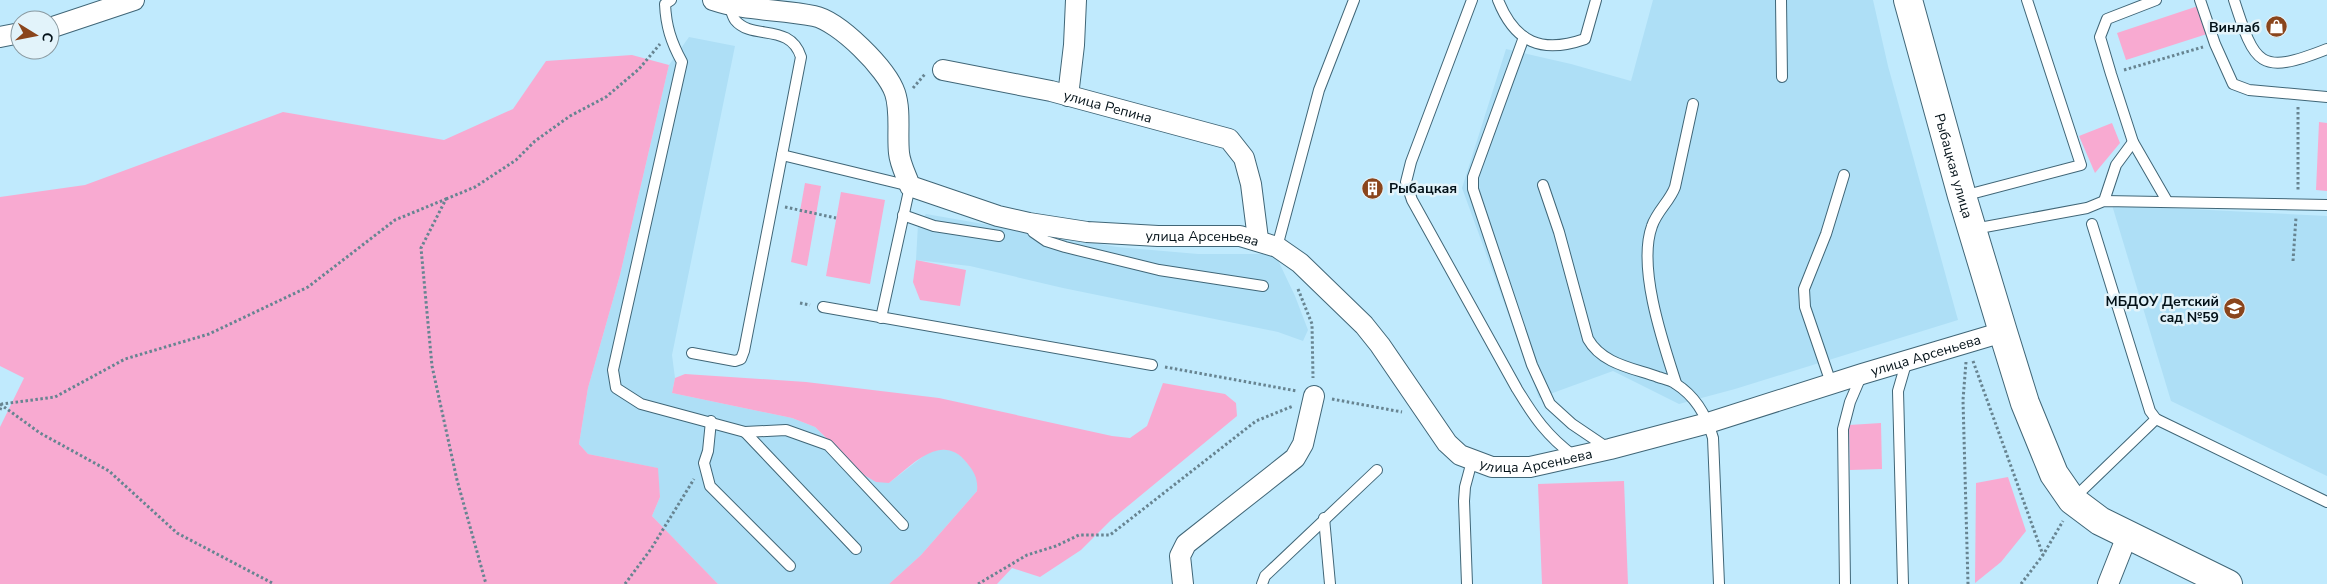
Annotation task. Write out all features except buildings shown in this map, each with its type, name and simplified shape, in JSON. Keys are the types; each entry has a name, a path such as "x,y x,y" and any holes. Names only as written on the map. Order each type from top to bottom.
{"main road":[{"name":"Рыбацкая улица","path":"1908,0 1962,196 2003,332"},
{"path":"2003,332 2025,403 2044,453 2054,474 2072,500 2094,517 2127,536 2228,584"}],"street":[{"path":"60,25 134,0"},
{"path":"1068,96 1074,45 1076,0"},
{"path":"721,2 812,8 876,61 891,82 896,94 899,156 910,186"},
{"name":"улица Репина","path":"943,70 1068,96 1229,139 1244,158 1251,184 1258,240"},
{"name":"улица Арсеньева","path":"910,186 998,216 1029,224 1087,232 1158,236 1240,236 1277,247 1300,263 1364,325 1380,345 1446,443 1460,455 1492,467 1509,469 1530,467 1708,424 1862,374 2003,332"},
{"path":"1184,584 1180,556 1186,544 1295,458 1303,444 1314,396"},
{"path":"2108,584 2127,536"}],"lane":[{"path":"671,0 665,4 666,22 671,42 682,62 613,370 616,388 641,404 711,421 745,432 786,430 828,445 903,525"},
{"path":"1277,247 1319,90 1354,0"},
{"path":"1472,0 1421,133 1406,182 1412,200 1521,397 1535,419 1551,438 1574,456"},
{"path":"1498,0 1514,29 1524,37 1539,44 1554,47 1568,45 1585,39 1596,0"},
{"path":"1781,0 1782,77"},
{"path":"1962,196 2081,165 2027,0"},
{"path":"2156,0 2107,19 2100,37 2133,142 2167,201"},
{"path":"2200,0 2215,44 2233,84 2249,90 2327,97"},
{"path":"2234,0 2246,39 2258,56 2275,64 2299,60 2327,49"},
{"path":"692,353 735,360 741,359 800,57 797,46 790,39 742,25 735,20 721,2"},
{"path":"1524,37 1473,177 1473,189 1532,366 1550,404 1572,424 1610,449"},
{"path":"1676,383 1655,315 1647,248 1652,226 1658,213 1672,197 1693,104"},
{"path":"2104,201 2116,165 2133,142"},
{"path":"782,155 910,186 881,318"},
{"path":"1831,384 1805,307 1804,289 1826,234 1844,176"},
{"path":"1543,185 1559,232 1588,339 1594,350 1605,358 1676,383 1694,400 1708,424 1713,438 1719,584"},
{"path":"1972,230 2087,208 2104,201 2327,205"},
{"path":"903,215 934,226 999,236"},
{"path":"1029,224 1033,232 1046,241 1065,247 1160,270 1263,286"},
{"path":"2092,224 2150,411 2156,419 2327,502"},
{"path":"823,307 1152,365"},
{"path":"1903,584 1898,391 1907,360"},
{"path":"1845,584 1843,429 1850,402 1862,374"},
{"path":"2072,500 2156,419"},
{"path":"711,421 708,451 704,463 710,486 790,566"},
{"path":"745,432 856,549"},
{"path":"1467,584 1464,501 1465,488 1472,461"},
{"path":"1262,584 1265,576 1324,518 1377,470"},
{"path":"1324,518 1330,584"}],"path":[{"path":"1,404 55,397 125,359 218,330 308,287 395,220 475,187 516,160 535,141 570,116 606,97 620,86 639,69 659,44 671,42"},
{"path":"2111,74 2215,44"},
{"path":"897,109 927,72 943,70"},
{"path":"2293,261 2298,204 2298,95"},
{"path":"446,199 421,248 432,366 457,480 486,584"},
{"path":"772,205 836,218"},
{"path":"1295,283 1312,324 1314,396"},
{"path":"1967,344 2043,555"},
{"path":"1967,344 1963,400 1968,584"},
{"path":"1152,365 1293,389"},
{"path":"978,584 1027,556 1056,546 1079,535 1110,535 1256,421 1314,396 1427,416"},
{"path":"0,410 1,404"},
{"path":"1,404 40,433 109,471 177,533 274,584"},
{"path":"625,584 651,549 704,463"},
{"path":"2021,584 2043,555 2072,500"}],"shaded area":[{"path":"1653,0 1873,0 1888,66 1958,320 1735,389 1679,404 1613,371 1539,398 1462,188 1506,49 1571,64 1631,81"},
{"path":"2198,6 2207,34 2126,60 2117,33"},
{"path":"689,37 735,46 672,355 675,378 672,393 792,418 815,427 836,448 889,483 930,451 950,449 963,457 975,473 978,481 977,491 921,555 889,584 718,584 652,516 660,497 657,468 588,454 579,444 588,388 620,275 669,65"},
{"path":"632,55 669,65 620,275 588,388 579,444 588,454 658,468 660,497 652,516 718,584 0,584 0,427 24,378 0,366 0,197 85,185 283,112 444,140 513,109 546,61"},
{"path":"2319,122 2327,123 2327,191 2316,190"},
{"path":"2112,123 2120,143 2095,173 2079,136"},
{"path":"805,183 821,186 807,266 791,262"},
{"path":"841,192 885,200 870,284 826,276"},
{"name":"МБДОУ Детский сад №59","path":"2112,205 2327,216 2327,476 2171,401"},
{"path":"926,214 1117,247 1198,254 1275,254 1295,296 1308,330 1303,341 1278,332 1063,288 970,266 916,260 918,224"},
{"path":"916,260 966,270 960,306 920,300 913,282"},
{"path":"685,374 806,382 939,398 1112,436 1130,438 1147,426 1163,383 1225,394 1236,403 1237,416 1111,520 1081,550 1040,577 1012,568 997,584 889,584 921,555 977,491 975,476 967,463 957,454 948,450 937,451 917,460 889,483 876,482 864,475 815,427 792,418 672,393 675,378"},
{"path":"1881,423 1882,469 1850,470 1849,425"},
{"path":"2008,477 2026,531 2001,562 1975,583 1976,483"},
{"path":"1624,481 1628,584 1542,584 1538,484"}],"place":[{"name":"Винлаб","path":"2276,27"},
{"name":"Рыбацкая","path":"1373,188"},
{"name":"МБДОУ Детский сад №59","path":"2235,309"}]}
